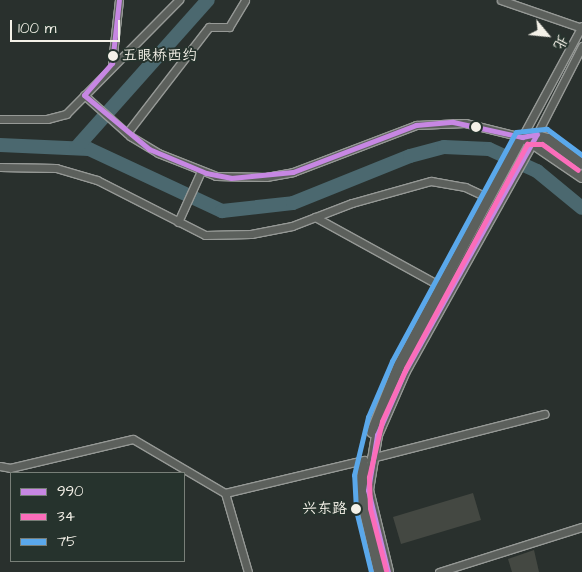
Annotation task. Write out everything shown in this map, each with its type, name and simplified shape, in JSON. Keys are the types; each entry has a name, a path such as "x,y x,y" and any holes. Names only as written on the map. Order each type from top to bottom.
{"street":[{"path":"112,63 119,0"},
{"path":"0,119 59,117 76,106 112,63 179,0"},
{"path":"127,133 209,28 229,27 245,0"},
{"path":"501,0 582,27 530,137"},
{"path":"444,288 521,148 530,137 581,48"},
{"path":"84,95 127,133 158,153 200,171 247,178 282,175 392,132 430,123 466,123 530,137 582,164"},
{"path":"530,137 582,177"},
{"path":"0,168 56,168 97,180 205,235 250,234 315,217 431,181 465,187 489,198"},
{"path":"178,222 200,171"},
{"path":"379,572 361,495 368,459 395,391 444,288 489,198 506,175"},
{"path":"315,217 444,288"},
{"path":"225,493 544,414"},
{"path":"0,466 10,468 133,439 225,493 248,572"},
{"path":"368,459 368,490 388,572"},
{"path":"439,572 582,527"}],"building":[{"path":"473,493 481,520 401,544 393,517"},
{"path":"534,550 539,572 512,572 508,559"}],"waterway":[{"path":"76,148 208,0"},
{"path":"0,145 89,149 222,211 293,203 410,156 444,147 489,149 537,171 582,208"}],"transit line":[{"name":"990","path":"84,95 112,63 119,0"},
{"name":"990","path":"84,95 149,149 206,173 231,178 293,172 416,125 453,122 522,137 537,134"},
{"name":"75","path":"371,572 356,510 354,475 368,417 392,361 516,132 547,129 582,155"},
{"name":"990","path":"388,572 368,490 377,435 405,371 537,134"},
{"name":"34","path":"386,570 370,508 369,477 382,421 406,368 527,144 542,144 578,170"}],"place":[{"name":"五眼桥西约","path":"113,56"},
{"name":"兴东路","path":"356,509"}]}
